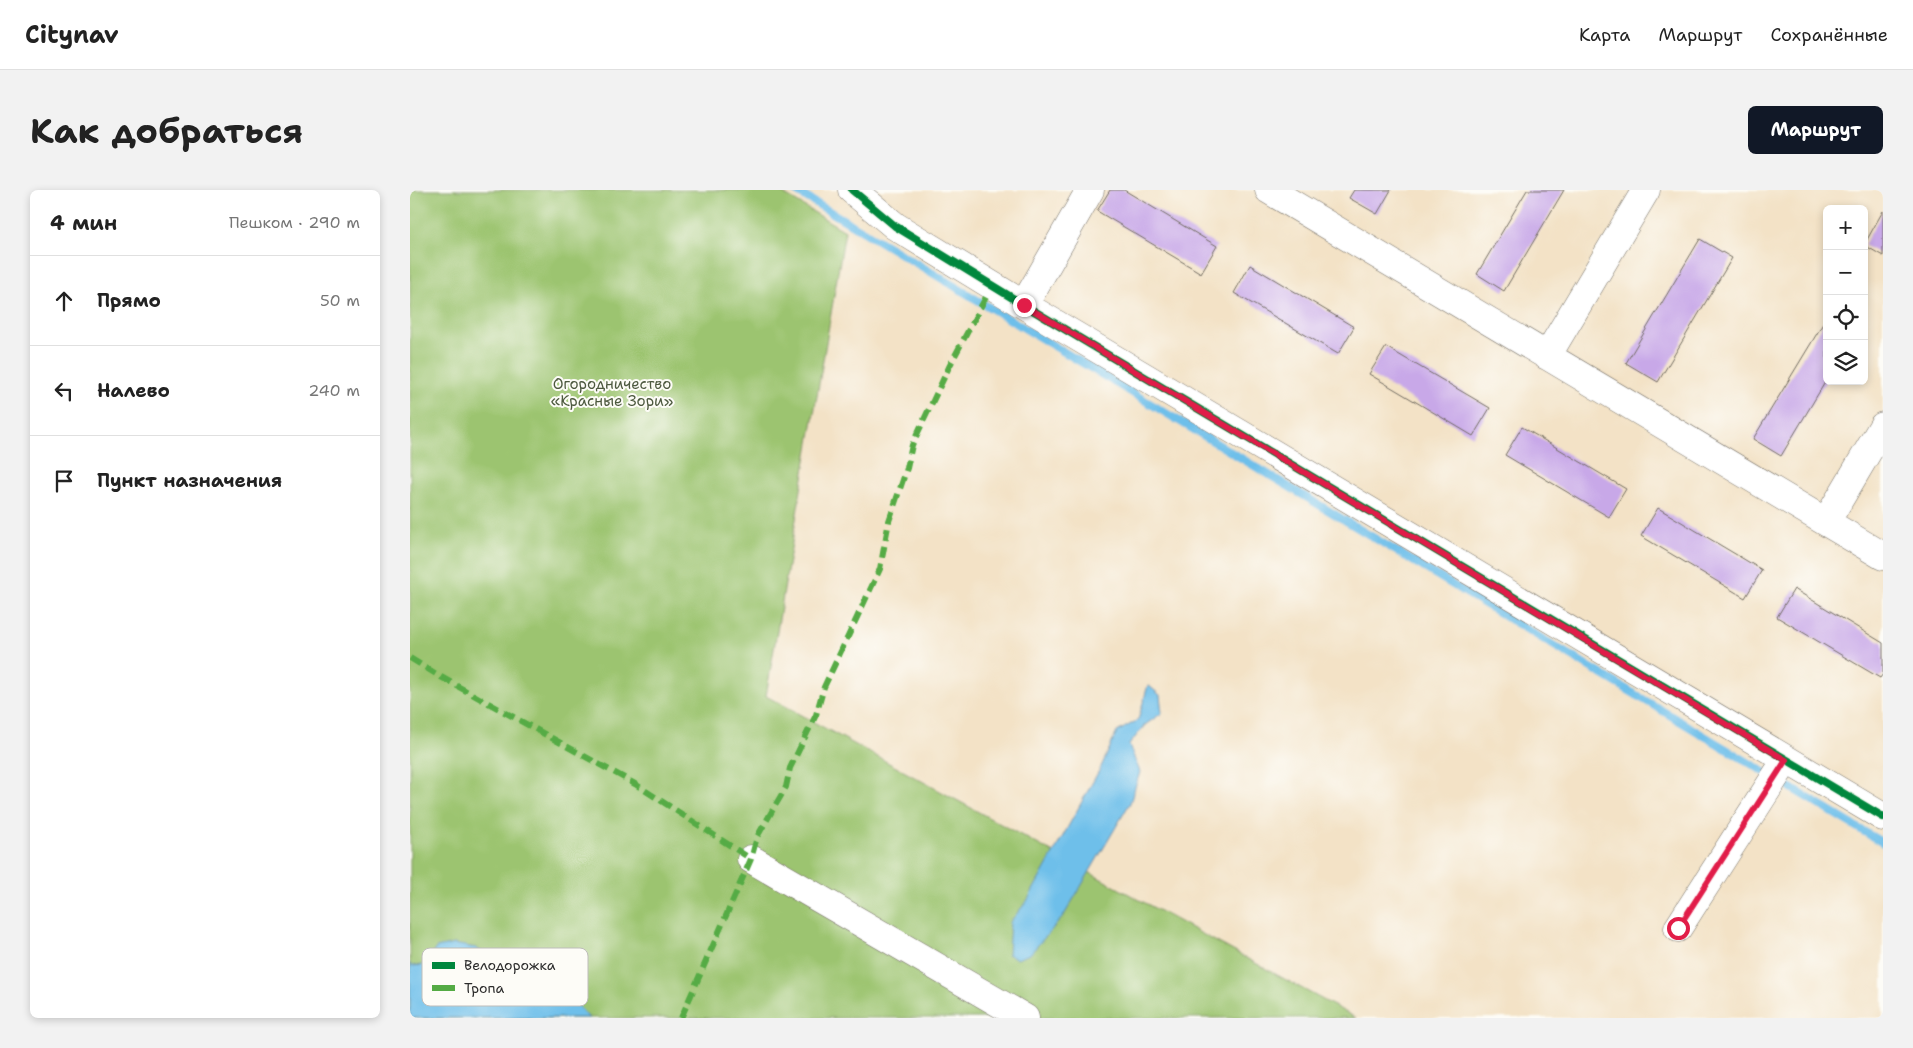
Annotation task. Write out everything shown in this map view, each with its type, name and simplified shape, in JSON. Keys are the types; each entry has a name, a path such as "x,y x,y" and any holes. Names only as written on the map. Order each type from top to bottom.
{"street":[{"path":"852,190 895,226 1024,305 1883,817"},
{"path":"1024,305 1090,190"},
{"path":"1269,190 1883,556"},
{"path":"1547,356 1646,190"},
{"path":"1826,522 1883,426"},
{"path":"1678,928 1786,760"},
{"path":"751,859 1025,1018"}],"green space":[{"name":"Огородничество «Красные Зори»","path":"410,190 777,190 845,231 766,696 1356,1018 410,1018"}],"water":[{"path":"1148,685 1160,695 1162,713 1145,725 1129,745 1140,772 1130,803 1063,917 1030,954 1017,959 1008,954 1010,922 1027,901 1101,767 1117,732 1138,720"},
{"path":"454,944 476,948 436,948"},
{"path":"410,963 411,966 422,965 422,1006 578,1006 589,1018 410,1018"}],"building":[{"path":"1110,190 1124,190 1217,246 1201,273 1097,211"},
{"path":"1354,190 1391,190 1377,214 1349,198"},
{"path":"1527,190 1564,190 1504,291 1477,274"},
{"path":"1883,211 1883,256 1868,247 1868,238"},
{"path":"1700,239 1732,258 1658,382 1626,363"},
{"path":"1250,265 1354,327 1338,354 1234,293"},
{"path":"1823,324 1823,385 1781,456 1753,439"},
{"path":"1386,347 1490,408 1473,436 1369,374"},
{"path":"1522,427 1626,489 1609,517 1505,455"},
{"path":"1658,508 1762,570 1745,598 1641,536"},
{"path":"1794,589 1883,643 1883,674 1880,678 1777,617"}],"waterway":[{"path":"794,190 1883,843"}],"marked path":[{"path":"681,1018 751,859 757,837 786,787 790,768 816,715 824,687 880,569 889,521 907,468 912,445 949,367 987,295"},
{"path":"410,658 635,784 751,859"}],"cycle path":[{"path":"852,190 895,226 1024,305 1883,817"}],"route":[{"path":"1024,305 1786,760 1678,928"}]}
